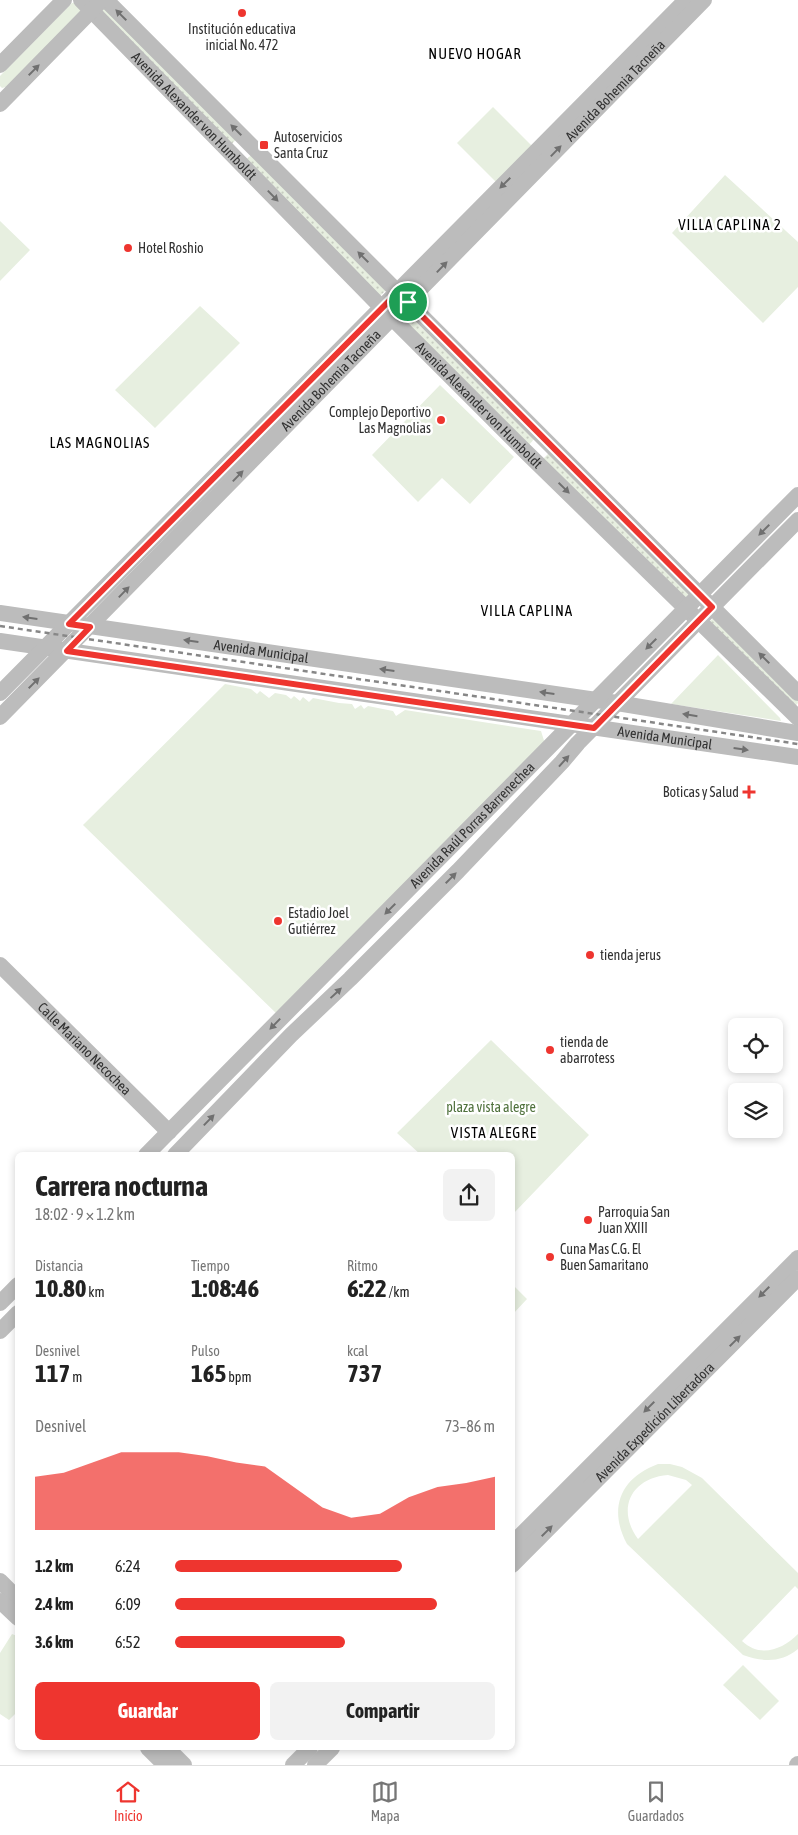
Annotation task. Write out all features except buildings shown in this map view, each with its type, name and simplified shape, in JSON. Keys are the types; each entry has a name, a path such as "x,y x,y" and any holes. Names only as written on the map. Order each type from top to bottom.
{"street":[{"path":"0,66 64,0"},
{"name":"Avenida Bohemia Tacneña","path":"403,297 686,0"},
{"name":"Avenida Bohemia Tacneña","path":"0,693 704,0"},
{"path":"0,104 96,3"},
{"name":"Avenida Alexander von Humboldt","path":"96,3 403,297 798,693"},
{"name":"Avenida Alexander von Humboldt","path":"96,3 387,313 698,621 793,726"},
{"name":"Avenida Bohemia Tacneña","path":"2,710 67,651 387,313"},
{"name":"Avenida Raúl Porras Barrenechea","path":"149,1152 798,495"},
{"name":"Avenida Raúl Porras Barrenechea","path":"178,1152 291,1035 350,979 458,870 618,703 798,520"},
{"name":"Avenida Municipal","path":"0,613 596,700 793,726"},
{"name":"Avenida Municipal","path":"0,641 797,757"},
{"path":"766,753 793,726"},
{"name":"Calle Mariano Necochea","path":"0,965 168,1132"},
{"name":"Avenida Expedición Libertadora","path":"515,1541 798,1258"},
{"name":"Avenida Expedición Libertadora","path":"515,1562 798,1278"},
{"path":"0,1303 15,1288"},
{"path":"0,1331 15,1316"},
{"path":"0,1581 15,1596"},
{"path":"0,1601 15,1615"},
{"path":"150,1750 165,1765"},
{"path":"169,1750 184,1765"},
{"path":"293,1765 308,1750"},
{"path":"315,1765 330,1750"}],"green space":[{"path":"72,3 77,3 81,12 9,86 2,88 0,86 0,76"},
{"path":"104,4 237,139 229,146 97,10"},
{"path":"493,107 533,147 497,183 457,143"},
{"path":"251,155 386,290 379,297 245,161"},
{"path":"725,175 798,242 798,287 763,323 672,233"},
{"path":"0,221 30,250 0,281"},
{"path":"200,306 240,343 155,428 115,390"},
{"path":"407,313 534,439 528,446 401,318"},
{"name":"Complejo Deportivo Las Magnolias","path":"440,385 514,457 470,504 442,478 418,502 372,455"},
{"path":"549,453 691,594 684,600 541,461"},
{"path":"714,618 798,699 798,703 793,709 707,623"},
{"path":"718,655 780,718 781,721 671,704"},
{"name":"Estadio Joel Gutiérrez","path":"225,684 251,689 257,694 260,691 269,698 275,693 286,695 291,699 294,696 300,701 303,697 309,702 313,698 352,704 355,709 361,705 364,709 368,706 393,711 396,716 405,710 541,731 546,747 279,1016 83,825"},
{"name":"plaza vista alegre","path":"491,1040 589,1135 515,1212 515,1152 418,1152 397,1133"},
{"path":"515,1287 527,1299 515,1312"},
{"path":"658,1464 670,1464 682,1467 702,1478 798,1573 798,1589 795,1586 742,1641 756,1649 771,1650 792,1640 798,1634 798,1649 792,1654 772,1660 743,1655 627,1544 618,1519 618,1507 626,1486 634,1477","holes":["668,1475 686,1480 692,1485 638,1539 631,1528 628,1517 628,1506 636,1489 655,1477"]},
{"path":"12,1634 15,1635 15,1714 9,1720 0,1714 0,1653"},
{"path":"743,1665 779,1701 760,1720 723,1685"}],"railway":[{"path":"0,626 798,744"}],"place":[{"name":"Institución educativa inicial No. 472","path":"242,13"},
{"name":"Autoservicios Santa Cruz","path":"264,145"},
{"name":"Hotel Roshio","path":"128,248"},
{"name":"Complejo Deportivo Las Magnolias","path":"441,420"},
{"name":"Boticas y Salud","path":"749,792"},
{"name":"Estadio Joel Gutiérrez","path":"278,921"},
{"name":"tienda jerus","path":"590,955"},
{"name":"tienda de abarrotess","path":"550,1050"},
{"name":"Parroquia San Juan XXIII","path":"588,1220"},
{"name":"Cuna Mas C.G. El Buen Samaritano","path":"550,1257"}],"district":[{"name":"NUEVO HOGAR","path":"475,54"},
{"name":"VILLA CAPLINA 2","path":"730,225"},
{"name":"LAS MAGNOLIAS","path":"100,443"},
{"name":"VILLA CAPLINA","path":"527,611"},
{"name":"VISTA ALEGRE","path":"494,1133"}],"route":[{"path":"398,292 408,302 712,607 594,728 67,651 90,627 69,624 398,292"}]}
